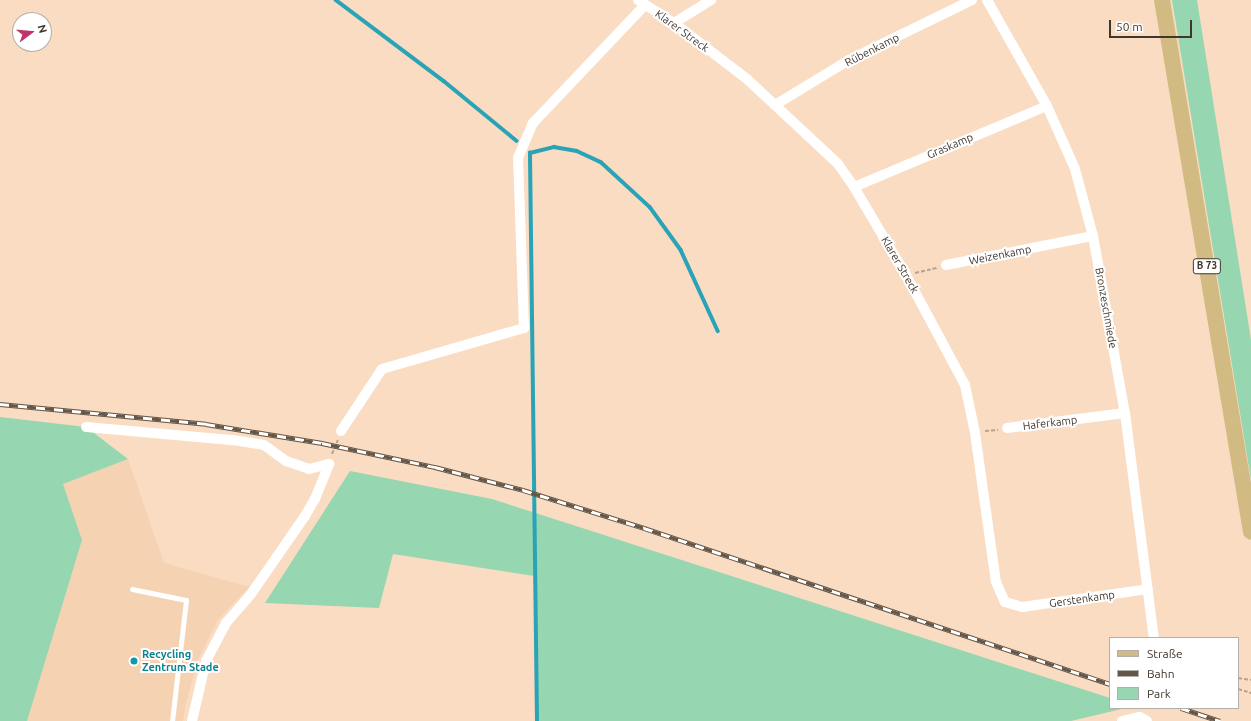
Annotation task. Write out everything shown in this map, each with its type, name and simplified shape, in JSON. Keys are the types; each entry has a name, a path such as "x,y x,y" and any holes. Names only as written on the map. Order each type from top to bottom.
{"main road":[{"name":"B 73","path":"1162,0 1251,532"}],"street":[{"path":"674,23 711,0"},
{"name":"Rübenkamp","path":"775,105 849,60 972,0"},
{"name":"Bronzeschmiede","path":"987,0 1047,106 1075,169 1093,236 1125,413 1154,637"},
{"name":"Klarer Streck","path":"341,431 382,369 524,328 518,158 532,123 641,2 674,23 747,79 838,164 854,187 906,275 965,384 975,432 996,582 1005,602 1016,606"},
{"name":"Graskamp","path":"854,187 1047,106"},
{"name":"Weizenkamp","path":"946,265 1093,236"},
{"name":"Haferkamp","path":"1008,428 1125,413"},
{"path":"86,427 233,440 264,446 286,461 309,469 329,464"},
{"path":"192,721 206,661 226,622 251,594 305,516 315,499 329,464"},
{"name":"Gerstenkamp","path":"1016,606 1148,589"},
{"path":"1122,721 1140,717 1147,721"}],"lane":[{"path":"132,589 186,600 172,721"}],"path":[{"path":"906,275 946,265"},
{"name":"Haferkamp","path":"975,432 1008,428"},
{"path":"329,464 341,431"},
{"path":"1239,678 1251,680"},
{"path":"1239,689 1251,693"}],"shaded area":[{"name":"Recycling Zentrum Stade","path":"128,459 164,563 249,587 218,620 198,660 186,703 183,721 27,721 82,540 63,484"}],"green space":[{"path":"1172,0 1197,0 1251,340 1251,480"},
{"path":"0,417 86,427 128,459 63,484 82,540 27,721 0,721"},
{"path":"350,471 492,499 1109,698 1109,709 1122,709 1071,721 537,721 534,576 393,554 379,608 265,603"}],"waterway":[{"path":"336,0 444,81 517,141"},
{"path":"537,721 530,153 554,147 577,151 601,162 650,207 681,250 718,331"}],"railway":[{"path":"0,404 206,424 322,443 435,467 523,490 644,528 1109,684"},
{"path":"1184,709 1220,721"}],"place":[{"name":"Recycling Zentrum Stade","path":"134,661"}]}
